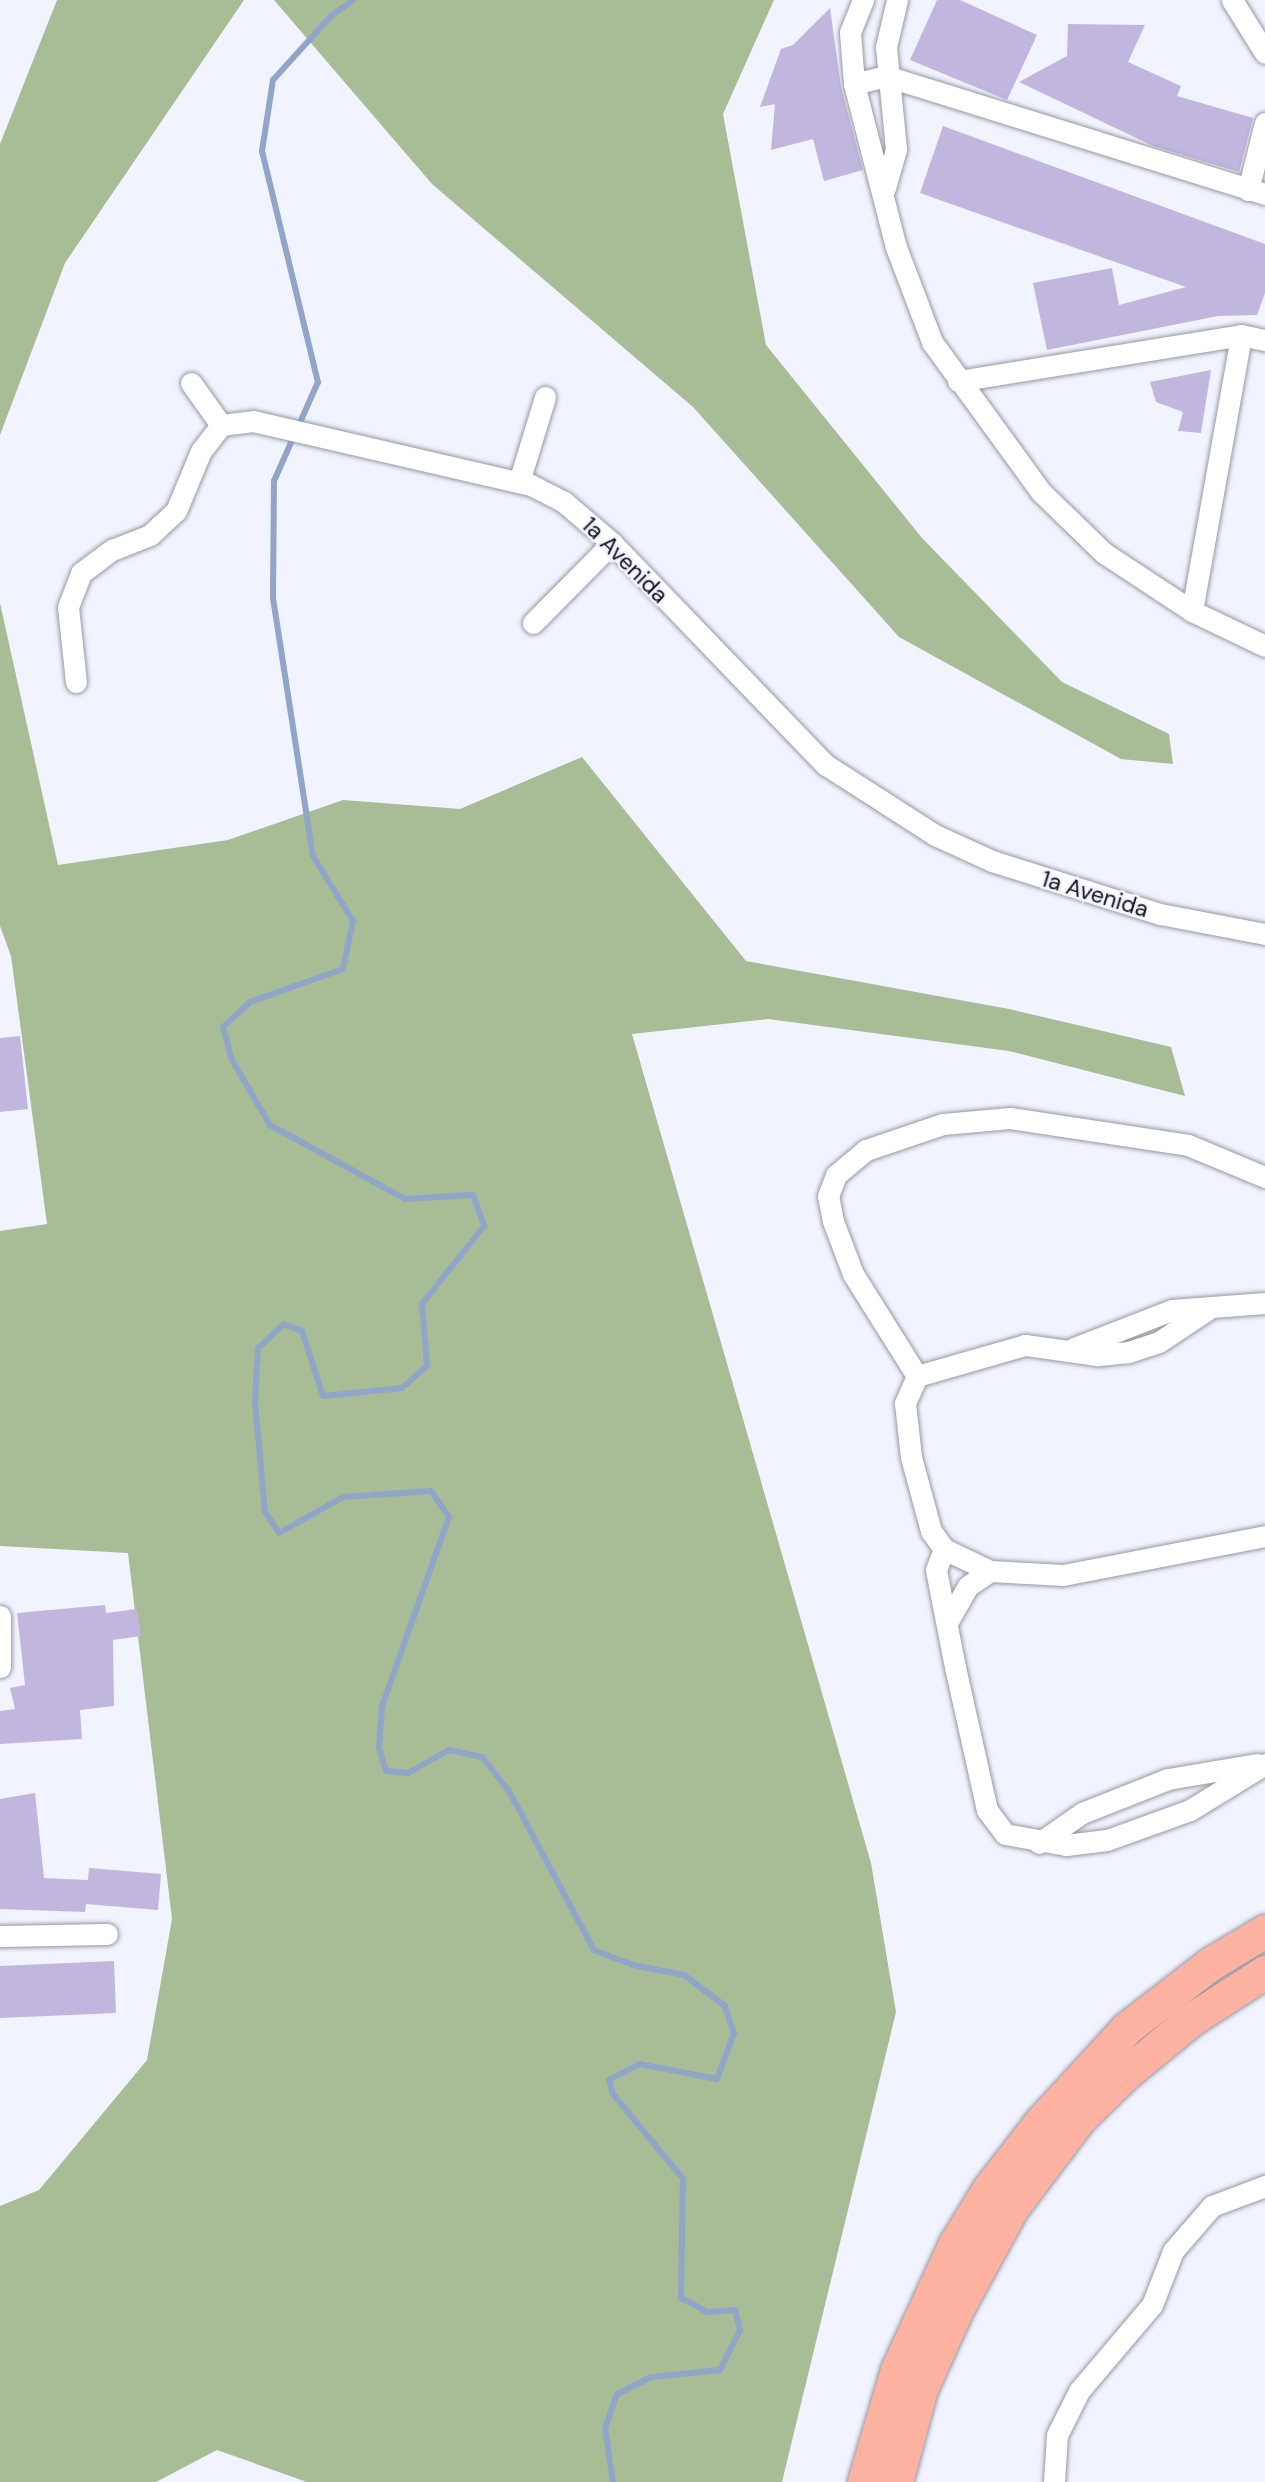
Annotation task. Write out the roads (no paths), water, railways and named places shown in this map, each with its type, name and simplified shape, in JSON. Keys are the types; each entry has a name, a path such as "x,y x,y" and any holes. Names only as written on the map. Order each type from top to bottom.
{"main road":[{"path":"864,2482 897,2370 939,2276 988,2190 1038,2124 1127,2028 1210,1964 1265,1931"},
{"path":"896,2482 921,2389 956,2311 1012,2208 1079,2119 1116,2082 1192,2020 1265,1972"}],"street":[{"path":"863,0 850,33 854,84 885,188 912,297 958,382 1050,501 1104,553 1192,611 1265,646"},
{"path":"885,188 895,149 886,76 897,0"},
{"path":"1232,0 1265,53"},
{"path":"854,84 886,76 1257,192 1265,123"},
{"path":"958,382 1241,335 1265,340"},
{"path":"1192,611 1241,335"},
{"path":"76,682 68,607 81,573 111,550 150,535 176,511 201,451 221,425 191,383"},
{"path":"519,482 545,397"},
{"name":"1a Avenida","path":"221,425 253,421 519,482 564,502 612,543 826,765 935,835 992,861 1160,914 1265,934"},
{"path":"533,623 612,543"},
{"path":"917,1376 853,1274 833,1221 828,1196 836,1175 866,1150 943,1124 1010,1118 1188,1145 1265,1177"},
{"path":"1265,1303 1210,1308 1160,1342 1129,1352 1097,1355 1074,1348 1025,1345 994,1350 917,1376 905,1403 911,1457 931,1531 944,1549 990,1571 1063,1574 1265,1536"},
{"path":"944,1549 936,1570 987,1810 1006,1835 1038,1843 1107,1840 1153,1827 1265,1763"},
{"path":"948,1621 968,1586 990,1571"},
{"path":"0,1616 0,1667"},
{"path":"1038,1843 1082,1813 1168,1779 1265,1763"},
{"path":"0,1936 107,1934"},
{"path":"1054,2482 1057,2435 1079,2391 1152,2305 1173,2251 1212,2206 1265,2186"}],"waterway":[{"path":"353,0 331,16 273,80 262,151 318,382 274,481 273,598 313,856 353,921 343,969 250,1002 223,1027 232,1060 270,1125 405,1199 473,1195 484,1226 422,1304 427,1366 402,1388 323,1396 302,1331 284,1324 258,1348 255,1402 265,1512 279,1533 343,1497 431,1491 449,1517 382,1706 379,1748 386,1771 408,1773 449,1750 482,1757 509,1791 594,1950 633,1965 684,1975 725,2006 734,2033 717,2079 640,2064 609,2080 613,2094 683,2179 681,2298 707,2312 735,2310 740,2330 720,2370 651,2377 617,2394 605,2428 613,2482"}]}
